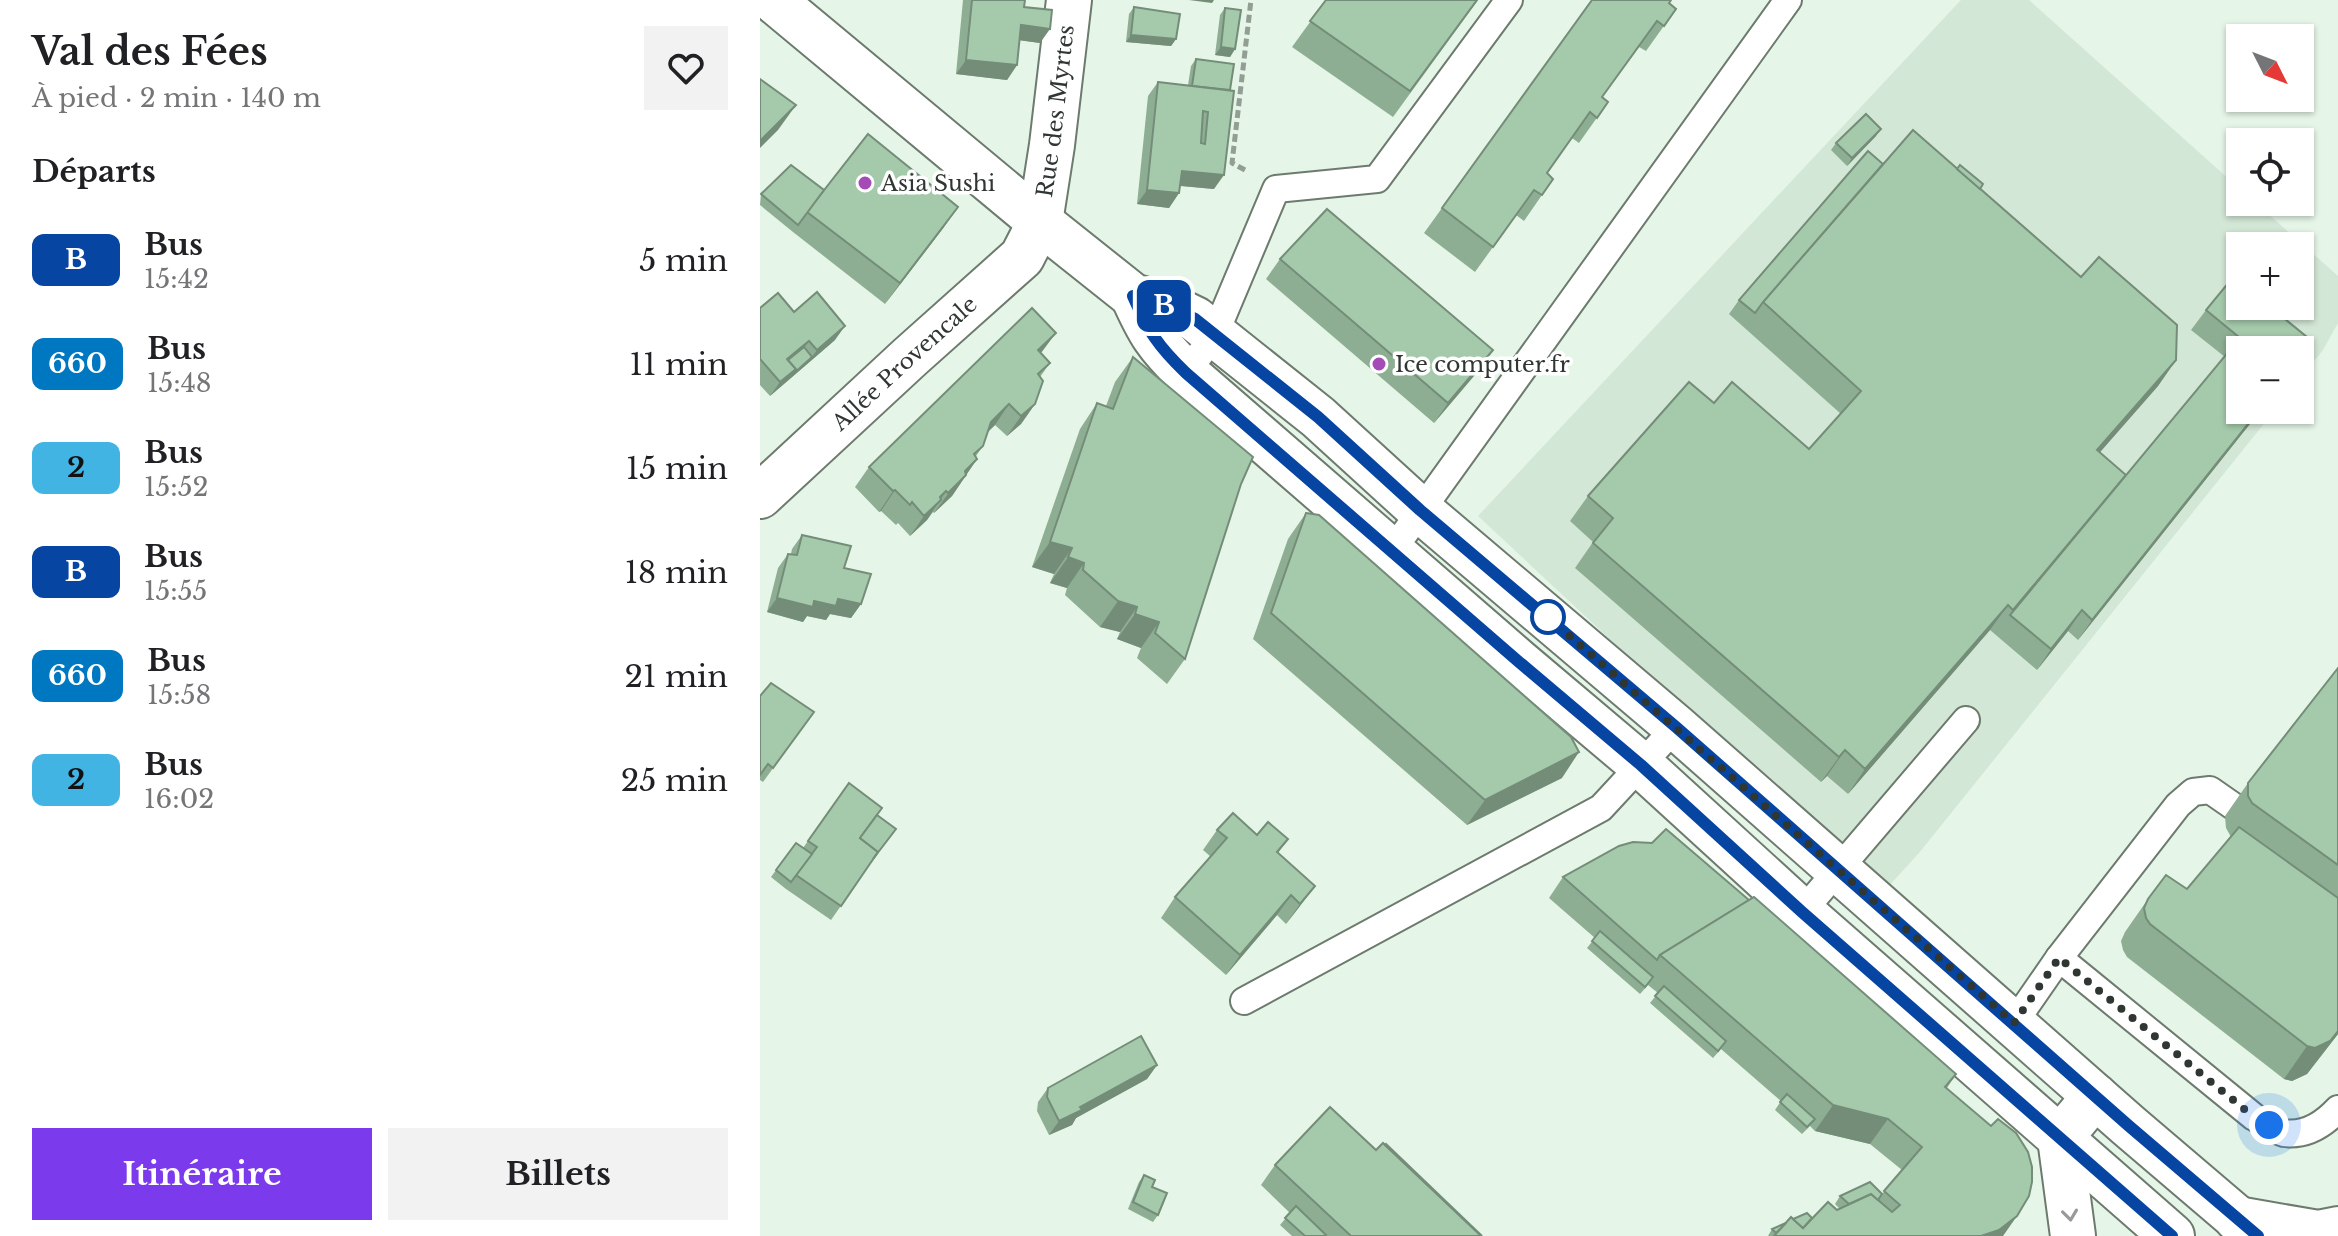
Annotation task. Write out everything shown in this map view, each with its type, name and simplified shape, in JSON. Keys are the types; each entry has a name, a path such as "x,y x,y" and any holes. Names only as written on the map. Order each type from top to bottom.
{"main road":[{"path":"773,0 1133,296 1170,307 1195,319 1318,417 1420,510 1676,727 2247,1227 2318,1233 2338,1229"},
{"name":"Rue des Myrtes","path":"1040,222 1069,0"},
{"name":"Allée Provencale","path":"760,496 1022,257 1040,222"},
{"path":"1133,296 1147,328 1162,350 1186,373 1641,765 1802,912 2172,1236"},
{"path":"2073,1236 2060,1138 2095,1096"}],"lane":[{"path":"1186,373 1215,334 1276,189 1377,179 1509,0"},
{"path":"1392,551 1788,0"},
{"path":"1802,912 1966,720"},
{"path":"1244,1001 1601,808 1676,727"},
{"path":"2014,1023 2059,958 2178,805 2193,792 2210,790 2233,806"},
{"path":"2059,958 2254,1117 2283,1133 2309,1130 2326,1122 2338,1109"}],"path":[{"path":"1251,0 1232,163 1276,189"}],"shaded area":[{"path":"1961,0 2029,0 2226,176 2226,216 2271,216 2289,232 2226,232 2226,320 2314,320 2314,255 2338,276 2338,323 2314,361 2314,336 2226,336 2226,424 2264,424 1919,853 1887,888 1674,699 1478,516"}],"building":[{"path":"972,0 1025,0 1024,7 1052,10 1050,29 1021,25 1017,65 966,60"},
{"path":"1326,0 1477,0 1410,91 1310,21"},
{"path":"1592,0 1671,0 1669,3 1676,9 1664,26 1657,21 1602,97 1608,102 1597,118 1590,112 1547,173 1553,179 1542,195 1534,190 1493,247 1442,208"},
{"path":"1134,7 1180,14 1176,39 1131,35"},
{"path":"1225,8 1241,10 1235,49 1221,47"},
{"path":"1196,59 1234,64 1230,90 1192,86"},
{"path":"760,79 796,105 760,141"},
{"path":"1158,82 1234,91 1224,175 1182,171 1179,193 1147,190","holes":["1203,111 1208,112 1205,144 1201,143"]},
{"path":"1866,114 1881,129 1852,158 1836,143"},
{"path":"1913,130 2081,277 2099,257 2177,325 2176,360 2097,450 2126,475 2013,610 2008,605 1865,769 1845,750 1839,757 1593,543 1613,518 1588,496 1689,382 1714,403 1732,382 1809,449 1861,391 1763,302"},
{"path":"868,134 958,207 900,283 807,212"},
{"path":"1868,151 1883,164 1755,313 1739,300"},
{"path":"791,165 824,190 798,225 761,194"},
{"path":"1960,165 1983,184 1980,189 1957,169"},
{"path":"1327,209 1493,350 1448,403 1280,259"},
{"path":"2226,286 2226,320 2286,320 2306,336 2238,336 2206,310"},
{"path":"817,292 845,326 817,350 809,341 787,359 796,369 780,382 760,359 760,308 778,293 794,312"},
{"path":"1032,308 1056,333 1038,350 1050,363 1038,374 1043,381 1035,404 1021,416 1009,404 991,422 983,446 974,454 977,459 965,471 966,475 948,493 946,491 924,516 912,502 910,505 869,467"},
{"path":"804,347 812,357 791,376 796,369 788,360"},
{"path":"2226,355 2226,424 2248,424 2092,620 2082,610 2051,649 2010,615"},
{"path":"1133,357 1253,457 1241,484 1185,659 1155,633 1159,622 1135,614 1137,607 1118,601 1083,570 1084,563 1068,557 1072,548 1050,542 1097,403 1113,409"},
{"path":"1306,513 1319,515 1571,737 1579,752 1485,800 1271,613"},
{"path":"802,535 851,546 844,568 871,574 861,604 838,599 836,606 814,601 813,607 777,598 788,554 797,555"},
{"path":"2338,668 2338,865 2252,803 2248,796 2248,783"},
{"path":"771,683 814,712 773,768 768,764 760,775 760,696"},
{"path":"849,783 882,808 860,838 878,852 841,906 796,875 817,847 808,841"},
{"path":"1233,813 1257,835 1268,822 1288,839 1277,852 1315,886 1300,904 1291,895 1240,955 1175,897 1227,838 1217,830"},
{"path":"877,815 896,829 873,859 878,852 860,838"},
{"path":"2239,827 2338,898 2338,1031 2330,1041 2315,1048 2307,1046 2146,918 2144,908 2148,899 2166,875 2187,889"},
{"path":"1666,829 1749,900 1660,955 1657,960 1563,877 1619,846 1633,842 1652,843"},
{"path":"796,843 812,854 791,882 776,870"},
{"path":"1754,897 1956,1074 1945,1087 1991,1126 1998,1119 2016,1133 2028,1152 2032,1167 2029,1196 2017,1216 1986,1236 1774,1236 1791,1217 1803,1228 1828,1202 1837,1210 1871,1194 1892,1212 1900,1205 1884,1191 1922,1147 1888,1119 1833,1105 1660,955"},
{"path":"1600,931 1653,977 1645,987 1592,941"},
{"path":"1664,986 1726,1041 1718,1051 1655,996"},
{"path":"1141,1036 1157,1065 1059,1121 1047,1097 1048,1088"},
{"path":"1787,1094 1815,1119 1807,1127 1780,1102"},
{"path":"1330,1107 1376,1150 1383,1143 1481,1236 1351,1236 1275,1165"},
{"path":"1386,1144 1482,1236 1385,1145"},
{"path":"1144,1175 1155,1180 1152,1187 1167,1193 1158,1215 1133,1202"},
{"path":"1870,1182 1882,1194 1878,1200 1871,1194 1849,1204 1840,1196"},
{"path":"1296,1206 1325,1236 1305,1236 1285,1218"},
{"path":"1807,1213 1812,1218 1803,1228 1793,1219"}],"bus line":[{"name":"B","path":"2172,1236 1802,912 1641,765 1186,373 1162,350 1147,328 1133,296 1170,307 1195,319 1318,417 1420,510 1676,727 2258,1236"}],"place":[{"name":"Asia Sushi","path":"865,183"},
{"name":"Ice computer.fr","path":"1379,364"}],"route":[{"path":"1548,617 2014,1023 2059,958 2254,1117 2269,1125"}]}
